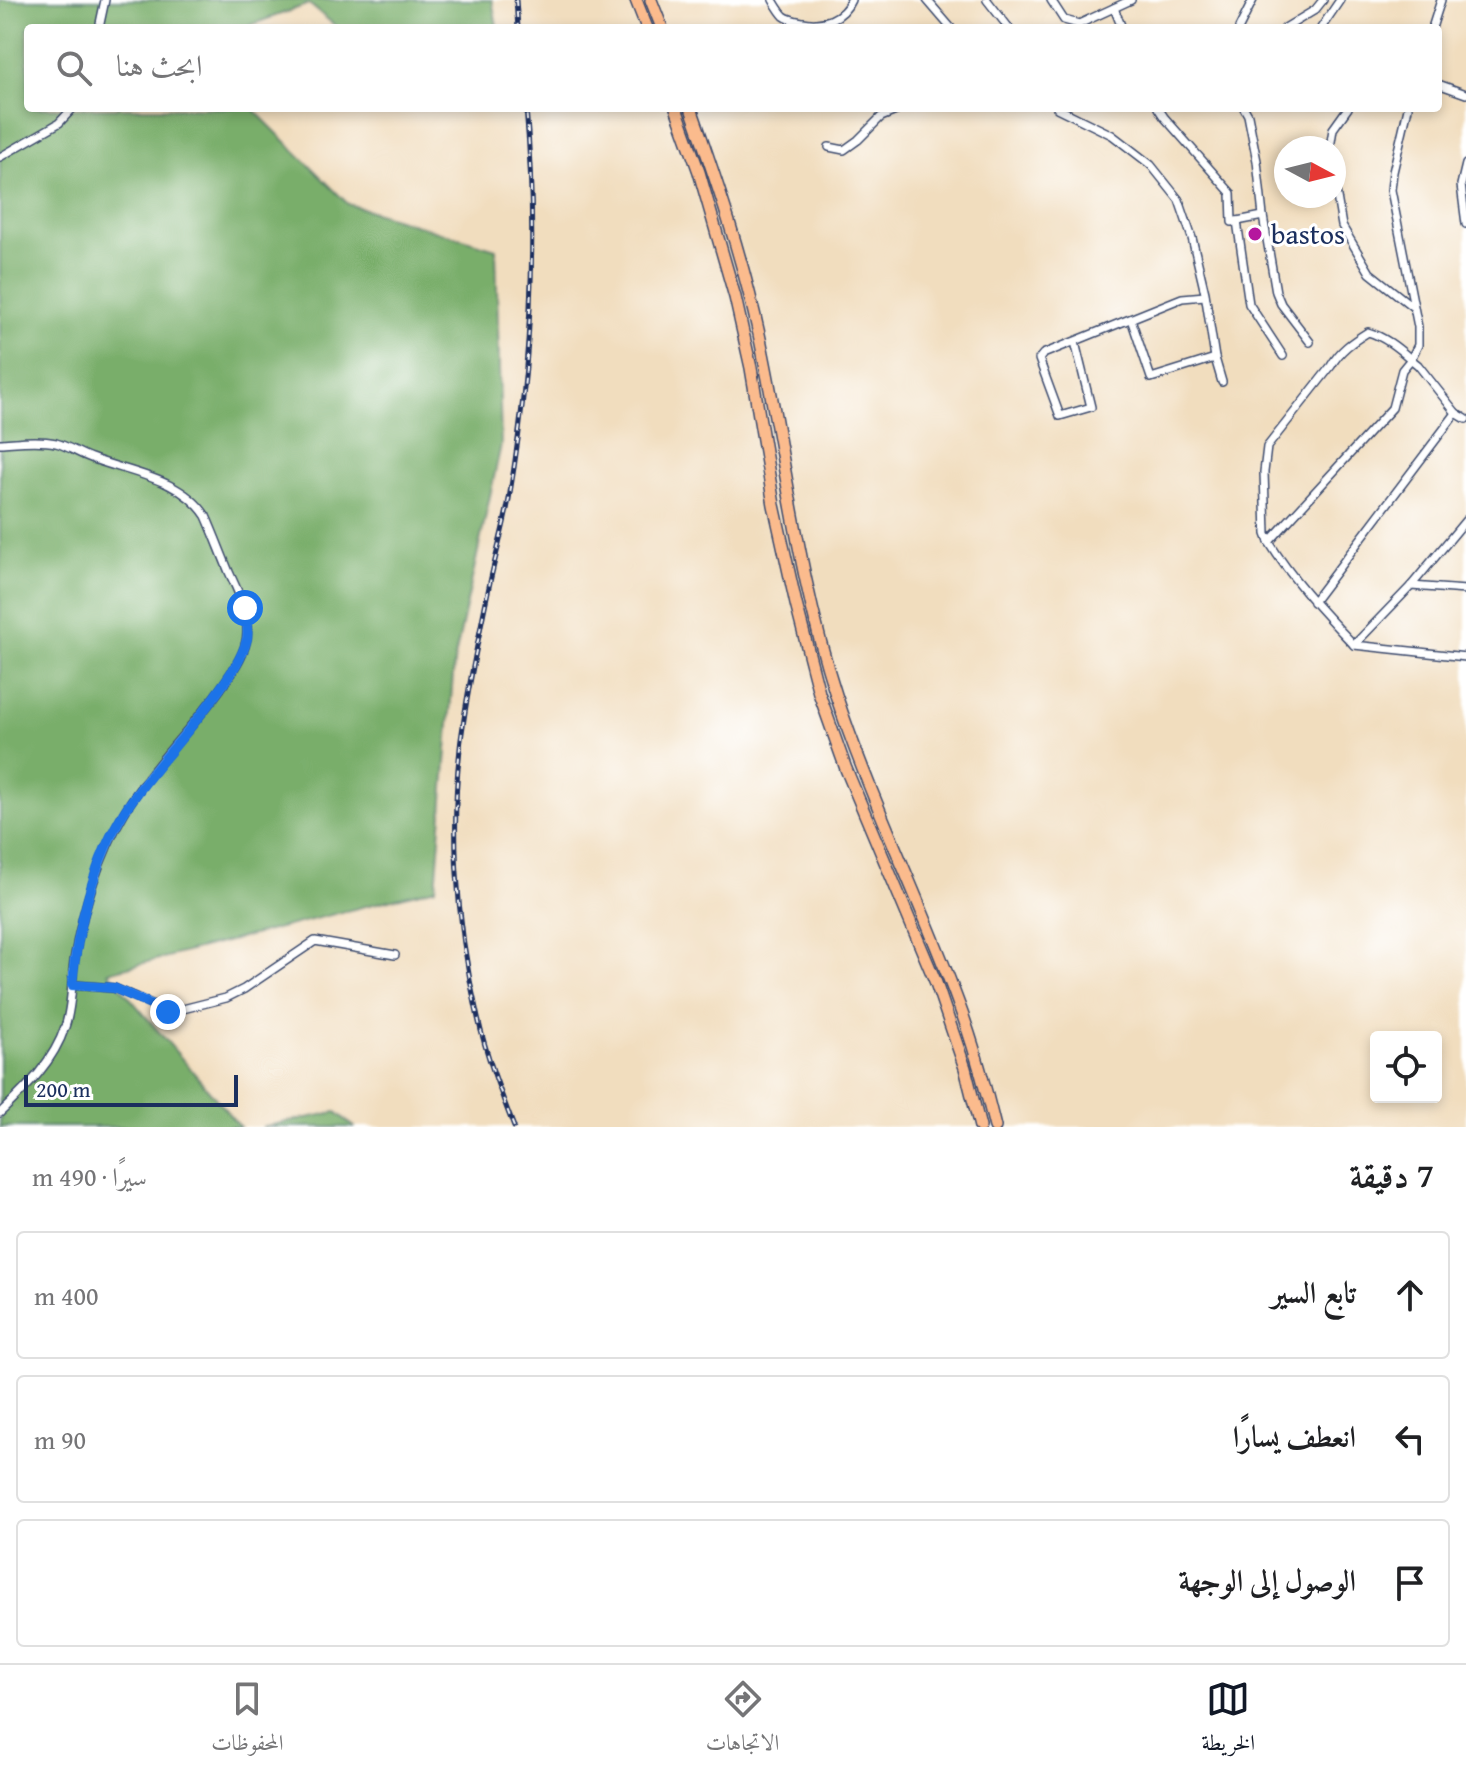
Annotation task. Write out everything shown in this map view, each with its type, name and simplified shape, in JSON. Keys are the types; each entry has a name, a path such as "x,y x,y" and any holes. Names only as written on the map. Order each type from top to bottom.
{"highway":[{"path":"636,0 645,24"},
{"path":"651,0 660,24"},
{"path":"677,112 704,186 735,297 751,368 774,505 819,693 846,769 936,983 965,1068 980,1127"},
{"path":"692,112 718,184 759,333 803,574 836,695 959,1004 995,1127"}],"street":[{"path":"100,24 105,0"},
{"path":"773,0 784,15 813,24 834,19 847,9 851,0"},
{"path":"927,0 948,24"},
{"path":"987,0 1006,24"},
{"path":"1051,0 1064,20 1079,24 1131,0"},
{"path":"1241,24 1253,0"},
{"path":"1292,24 1315,10 1323,0"},
{"path":"1324,24 1340,0"},
{"path":"1433,24 1441,0"},
{"path":"1114,8 1120,24"},
{"path":"1442,85 1466,94"},
{"path":"0,157 59,123 69,112"},
{"path":"829,147 844,150 881,117 893,112"},
{"path":"1065,112 1112,135 1151,165 1179,200 1192,238 1222,382"},
{"path":"1161,112 1231,193 1232,222 1263,216"},
{"path":"1246,112 1257,161 1276,292 1281,304 1310,342"},
{"path":"1332,136 1333,129 1345,112"},
{"path":"1269,542 1392,408 1402,370 1418,345 1418,327 1391,190 1407,112"},
{"path":"1466,164 1461,185 1466,224"},
{"path":"1339,208 1342,226 1370,273 1414,308"},
{"path":"1237,221 1249,304 1283,356"},
{"path":"1075,342 1091,407 1060,416 1039,359 1043,354 1182,298 1205,296"},
{"path":"1131,319 1151,378 1215,358"},
{"path":"1466,419 1456,413 1418,365 1383,336 1368,332 1338,355 1267,447 1264,472 1266,534 1269,542 1313,602 1354,645 1466,657"},
{"path":"1313,602 1456,413"},
{"path":"0,443 58,443 180,490 200,506 206,516 244,606 248,636 239,660 204,712 149,777 125,811 93,885 75,955 65,1027 55,1049 31,1084 0,1113"},
{"path":"1354,645 1411,586 1466,520"},
{"path":"1411,586 1466,590"},
{"path":"72,985 114,988 171,1012 226,998 315,941 395,955"}],"green space":[{"path":"0,0 492,0 497,24 333,24 309,4 253,24 24,24 24,112 256,112 348,204 496,249 501,445 454,662 436,888 108,972 240,1127 0,1127"},
{"path":"336,1112 354,1127 262,1127"}],"railway":[{"path":"516,0 518,24"},
{"path":"514,1127 485,1046 470,981 459,904 456,827 465,712 509,499 523,402 532,255 526,112"}],"place":[{"name":"bastos","path":"1255,234"}],"route":[{"path":"168,1012 114,988 72,985 75,955 93,885 108,845 125,811 149,777 204,712 239,660 248,636 245,608"}]}
